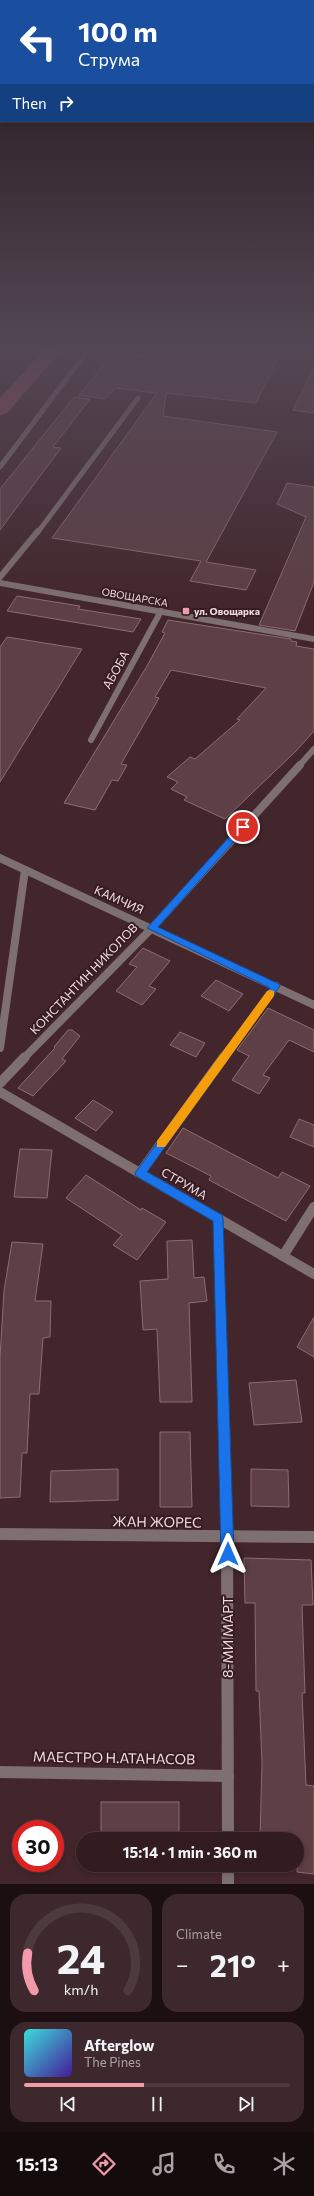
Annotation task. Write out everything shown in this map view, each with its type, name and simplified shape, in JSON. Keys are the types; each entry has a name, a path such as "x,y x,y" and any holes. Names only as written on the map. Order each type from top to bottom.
{"street":[{"path":"0,467 26,433"},
{"path":"0,577 54,512 112,433"},
{"name":"ОВОЩАРСКА","path":"0,583 314,639"},
{"name":"АБОБА","path":"90,740 161,611"},
{"name":"КОНСТАНТИН НИКОЛОВ","path":"0,1083 152,928 314,749"},
{"name":"КАМЧИЯ","path":"0,858 314,1005"},
{"path":"0,1048 25,870"},
{"path":"140,1173 276,986"},
{"name":"СТРУМА","path":"0,1092 314,1274"},
{"path":"283,1256 314,1207"},
{"name":"8-МИ МАРТ","path":"218,1218 228,1538 228,1832"},
{"name":"ЖАН ЖОРЕС","path":"0,1534 228,1538 314,1537"},
{"name":"МАЕСТРО Н.АТАНАСОВ","path":"0,1772 228,1776"},
{"path":"228,1872 228,1884"}],"building":[{"path":"45,433 64,433 53,447 61,448 0,530 0,489"},
{"path":"128,433 276,433 206,562 256,570 246,590 190,581 201,561 52,538"},
{"path":"287,483 314,487 314,582 295,631 259,625 306,517 277,504"},
{"path":"17,596 80,606 78,609 141,619 133,632 7,611"},
{"path":"168,620 291,639 291,641 297,642 296,646 314,649 314,731 296,751 225,819 184,800 187,797 171,789 178,782 167,777 190,757 195,759 240,720 237,719 266,688 171,670 155,697 159,698 121,764 127,765 118,781 112,780 95,810 64,803 147,666 165,633 162,632"},
{"path":"7,637 82,649 0,782 0,647"},
{"path":"143,948 170,961 149,986 156,989 142,1005 116,991 137,967 129,964"},
{"path":"216,980 243,994 229,1011 201,996"},
{"path":"268,1008 314,1030 314,1052 289,1040 263,1075 270,1078 259,1094 232,1080 249,1056 237,1050"},
{"path":"68,1030 72,1030 80,1036 62,1059 66,1061 33,1096 18,1088 55,1048 54,1047"},
{"path":"180,1032 205,1043 196,1057 170,1045"},
{"path":"93,1100 113,1112 96,1131 75,1118"},
{"path":"299,1119 314,1125 314,1147 290,1137"},
{"path":"183,1128 278,1178 282,1172 310,1186 286,1221 209,1180 211,1176 166,1153"},
{"path":"20,1149 52,1150 47,1198 14,1197"},
{"path":"86,1175 141,1210 142,1208 166,1222 137,1260 113,1245 122,1235 66,1198"},
{"path":"192,1240 194,1278 204,1277 207,1301 189,1303 192,1402 160,1402 157,1329 143,1330 140,1281 168,1279 167,1241"},
{"path":"12,1242 43,1244 35,1301 51,1301 50,1337 43,1338 39,1394 30,1394 27,1453 22,1453 20,1497 0,1498 0,1357 4,1291"},
{"path":"314,1317 314,1357 297,1347"},
{"path":"296,1380 302,1422 254,1425 249,1383"},
{"path":"160,1432 190,1432 192,1507 160,1507"},
{"path":"118,1469 118,1500 50,1502 51,1471"},
{"path":"251,1469 288,1470 289,1507 251,1506"},
{"path":"244,1558 311,1560 313,1605 302,1605 305,1693 302,1693 306,1785 314,1786 314,1874 297,1872 304,1872 304,1832 260,1832 262,1763 259,1691 256,1691 255,1603 245,1603"},
{"path":"101,1802 179,1802 179,1832 101,1832"}],"slow traffic":[{"path":"161,1144 270,994"}],"place":[{"name":"ул. Овощарка","path":"186,611"}],"route":[{"path":"228,1554 218,1218 140,1173 276,986 152,928 243,827"}]}
